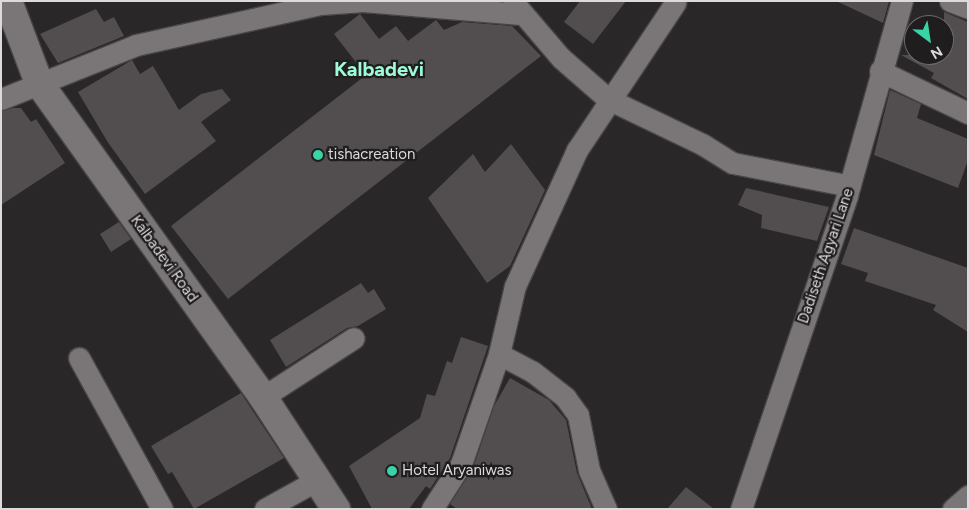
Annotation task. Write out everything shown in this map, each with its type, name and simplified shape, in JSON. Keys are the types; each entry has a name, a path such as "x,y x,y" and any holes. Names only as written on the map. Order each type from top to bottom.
{"main road":[{"name":"Kalbadevi Road","path":"8,1 39,83 263,397 336,509"}],"street":[{"path":"1,98 136,45 320,3 363,1 517,8 561,58 608,99 702,144 733,163 850,186"},
{"name":"Dadiseth Agyari Lane","path":"741,509 850,186 880,71 902,1"},
{"path":"950,1 968,8"},
{"path":"433,508 461,464 499,354 515,286 577,150 608,99 675,3"},
{"path":"880,71 968,113"},
{"path":"263,397 354,338"},
{"path":"499,354 533,372 565,397 578,415 589,470 606,509"},
{"path":"79,358 162,509"},
{"path":"265,509 317,480"},
{"path":"952,509 968,496"}],"building":[{"path":"580,1 626,1 593,44 564,22"},
{"path":"836,1 889,1 883,23"},
{"path":"96,9 104,22 114,17 124,36 58,63 40,34"},
{"path":"360,14 379,39 396,26 408,41 436,20 444,30 462,22 512,26 541,56 228,299 171,226 366,75 334,34"},
{"path":"954,16 968,22 968,99 931,78 934,73 919,65 954,65"},
{"path":"132,60 140,74 153,66 179,110 201,94 222,89 231,100 201,122 216,141 145,194 107,141 78,92"},
{"path":"890,90 921,104 917,118 968,139 968,160 958,188 874,155"},
{"path":"21,108 31,122 36,119 65,163 1,205 1,111"},
{"path":"511,144 545,190 510,266 487,283 428,198 473,154 485,172"},
{"path":"746,188 829,207 817,241 761,228 762,215 738,205"},
{"path":"119,222 131,239 111,252 100,234"},
{"path":"854,228 968,268 968,332 933,310 936,305 865,281 868,273 841,264"},
{"path":"361,283 368,293 374,289 386,309 358,326 347,328 286,367 270,340"},
{"path":"461,337 488,346 450,458 430,489 426,486 409,509 372,509 349,466 420,418 427,394 435,396 447,361 452,363"},
{"path":"510,378 549,400 566,420 577,473 592,509 457,509 450,504 473,468 494,406"},
{"path":"241,393 284,458 194,509 172,472 168,474 151,446"},
{"path":"686,487 714,509 667,509"}],"place":[{"name":"tishacreation","path":"318,155"},
{"name":"Hotel Aryaniwas","path":"392,471"}],"district":[{"name":"Kalbadevi","path":"379,69"}]}
